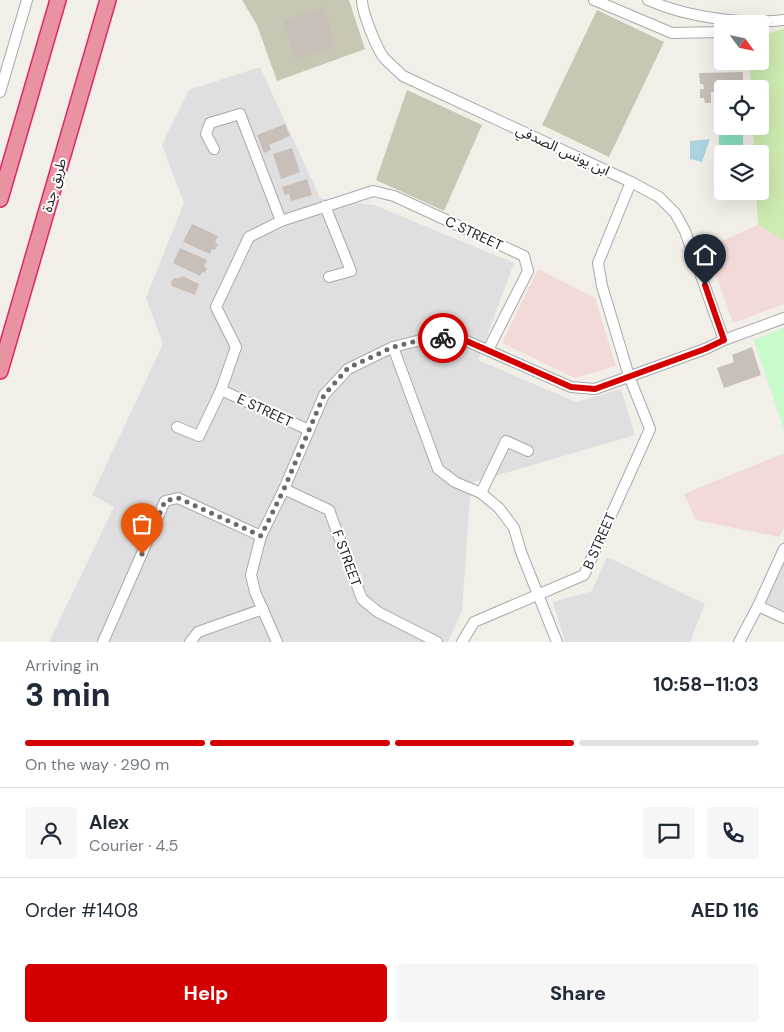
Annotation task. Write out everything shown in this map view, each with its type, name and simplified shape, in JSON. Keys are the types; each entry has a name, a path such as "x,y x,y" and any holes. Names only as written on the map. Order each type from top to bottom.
{"highway":[{"path":"0,199 58,0"},
{"name":"طريق جدة","path":"0,371 108,0"}],"street":[{"path":"0,92 27,0"},
{"name":"ابن يونس الصدفي","path":"362,0 362,7 384,58 403,76 631,182 659,197 674,213 685,231 724,340"},
{"path":"594,0 672,33 714,32"},
{"path":"648,0 668,9 714,17"},
{"path":"769,23 784,20"},
{"path":"214,148 206,134 210,123 240,114 281,221"},
{"name":"B STREET","path":"462,642 474,622 538,593 584,575 650,429 629,376 602,286 598,263 631,182"},
{"name":"C STREET","path":"177,427 199,436 221,390 236,347 216,307 249,237 281,221 373,192 394,196 524,256 528,271 488,350"},
{"path":"325,206 351,271 329,277"},
{"path":"277,642 251,576 261,536 284,489 324,395 348,368 393,347 432,337 462,339 571,387 595,389 784,318"},
{"path":"393,347 438,469 455,482 481,493 500,508 514,528 521,552 557,642"},
{"name":"E STREET","path":"221,390 308,430"},
{"path":"481,493 506,441 528,451"},
{"name":"F STREET","path":"284,489 329,510 362,599 378,612 437,642"},
{"path":"103,642 165,501 178,498 261,536"},
{"path":"739,642 784,549"},
{"path":"758,606 784,618"},
{"path":"190,642 198,632 263,609"}],"shaded area":[{"path":"242,0 349,0 365,49 277,81 257,25"},
{"path":"597,10 664,42 609,157 542,125"},
{"path":"260,67 320,198 374,205 514,263 478,360 576,402 621,389 635,435 471,483 462,611 448,642 49,642 114,507 92,495 163,344 146,298 184,203 162,145 189,90"},
{"path":"407,90 482,125 444,211 376,180"},
{"path":"758,225 784,240 784,304 733,323 706,248"},
{"path":"538,269 595,298 616,366 575,378 502,343"},
{"path":"782,454 784,456 784,528 779,537 696,520 684,494"},
{"path":"784,540 784,613 755,600"},
{"path":"607,557 705,604 690,642 565,642 553,602 592,591"}],"green space":[{"path":"784,28 784,240 758,225 757,200 769,200 769,145 754,145 753,135 769,135 769,80 750,80 750,70 769,70 769,34"},
{"path":"719,135 743,135 743,145 719,145"},
{"path":"784,328 784,430 754,340"}],"water":[{"path":"710,139 702,162 690,159 690,141"}],"building":[{"path":"323,7 336,46 296,60 283,21"},
{"path":"743,72 743,80 714,80 714,92 711,92 711,103 705,103 704,98 700,98 700,89 704,89 703,84 700,84 699,73"},
{"path":"285,124 290,136 269,145 271,150 264,153 257,135"},
{"path":"292,148 300,172 281,179 273,154"},
{"path":"307,179 312,195 291,201 289,194 285,195 282,187"},
{"path":"192,224 218,236 215,242 218,244 215,250 212,249 210,254 183,242"},
{"path":"180,248 207,260 204,267 207,268 205,273 202,272 200,276 173,263"},
{"path":"182,276 199,284 195,295 172,286 171,282 174,278"},
{"path":"752,347 761,375 724,388 717,368 734,362 732,355"}],"way so far":[{"path":"142,554 165,501 178,498 261,536 284,489 324,395 348,368 393,347 432,337 443,338"}],"route":[{"path":"443,338 462,339 571,387 595,389 705,349 724,340 705,285"}]}
